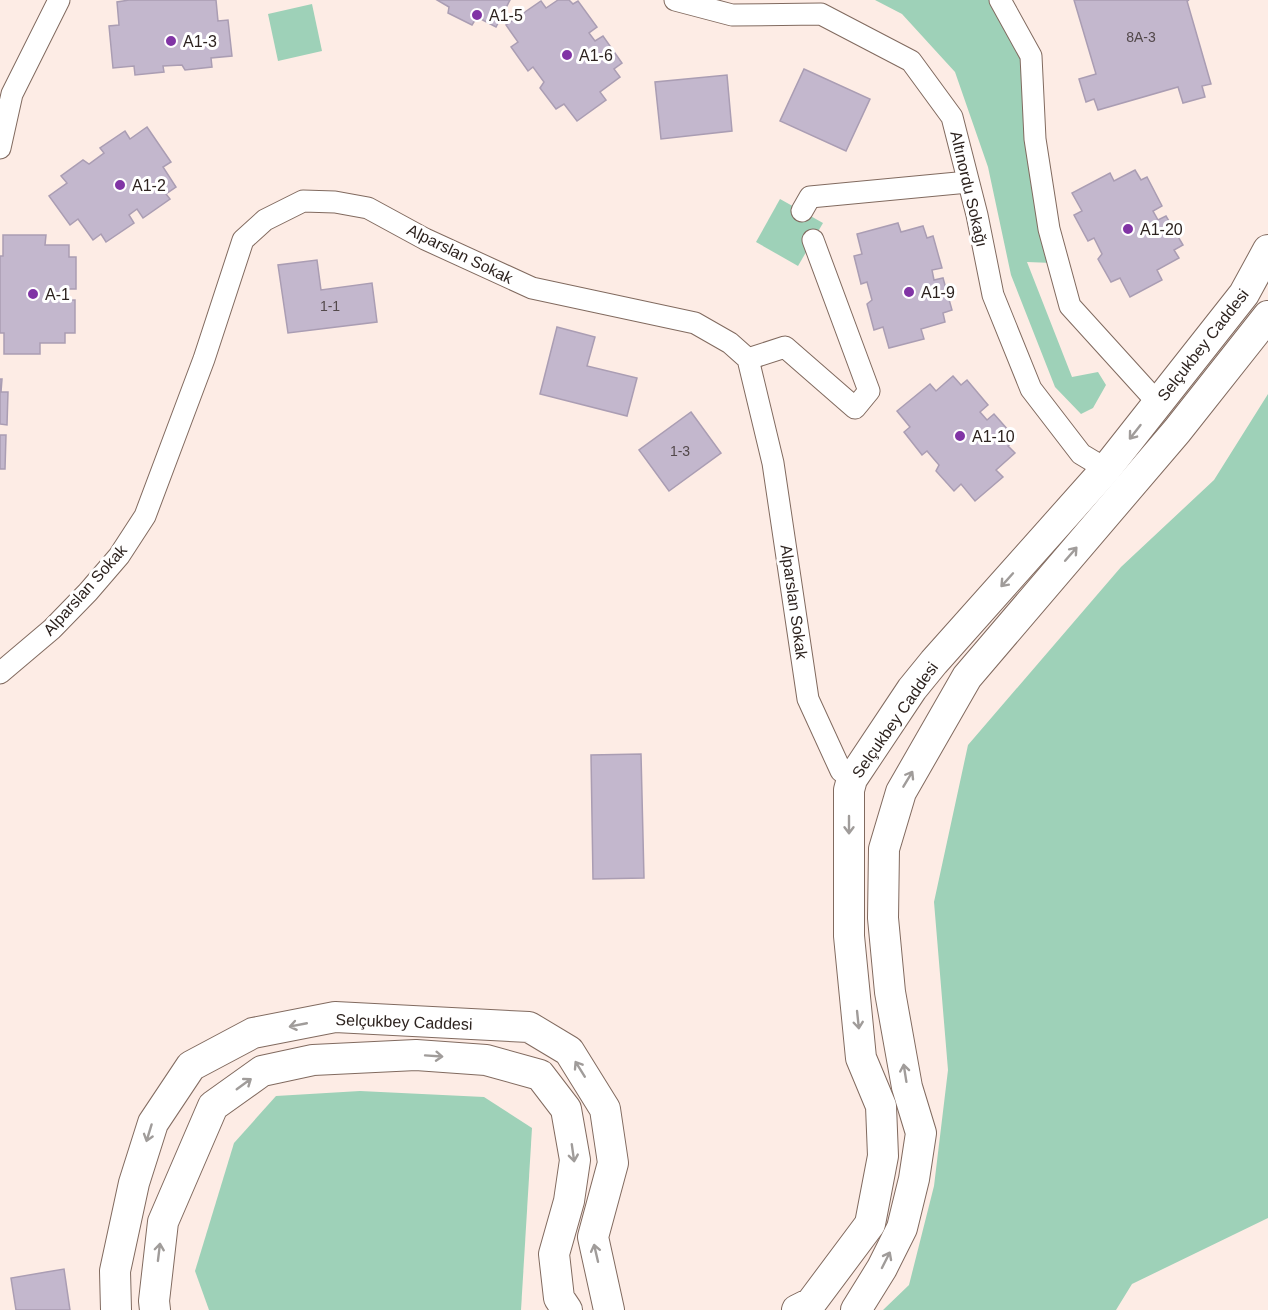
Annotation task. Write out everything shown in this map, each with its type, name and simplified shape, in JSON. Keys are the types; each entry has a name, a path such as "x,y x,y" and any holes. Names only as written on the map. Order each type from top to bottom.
{"street":[{"path":"0,148 12,94 59,0"},
{"name":"Altınordu Sokağı","path":"675,0 732,15 821,14 911,61 952,117 993,295 1031,388 1081,454 1106,469"},
{"path":"1000,0 1031,56 1035,139 1049,229 1070,306 1158,403"},
{"path":"802,211 810,197 968,182"},
{"name":"Alparslan Sokak","path":"0,674 52,629 96,583 124,548 145,516 204,359 243,240 265,220 303,201 335,202 368,208 425,238 532,288 695,323 730,343 748,359 773,463 808,699 841,771 852,779"},
{"path":"748,359 785,346 855,408 869,391 813,240"},
{"name":"Selçukbey Caddesi","path":"797,1310 811,1303 870,1224 883,1156 881,1106 861,1058 849,936 849,790 852,779 912,689 1106,469 1244,294 1268,250"},
{"name":"Selçukbey Caddesi","path":"856,1310 882,1268 902,1227 914,1179 921,1133 907,1088 890,992 883,918 884,849 901,792 967,677 1177,431 1268,316"},
{"name":"Selçukbey Caddesi","path":"116,1310 115,1271 134,1183 153,1123 191,1066 253,1033 335,1017 529,1027 569,1051 605,1109 613,1163 592,1237 609,1310"},
{"name":"Selçukbey Caddesi","path":"155,1310 154,1301 163,1222 213,1106 262,1071 313,1060 416,1055 486,1060 540,1075 566,1109 575,1160 568,1201 554,1254 559,1298 567,1310"}],"green space":[{"path":"875,0 1000,0 1029,53 1053,263 1027,262 1072,377 1098,372 1106,385 1093,408 1081,414 1055,387 1011,275 988,167 955,72 902,14"},
{"path":"312,4 322,51 278,61 268,14"},
{"path":"780,199 823,223 798,266 756,242"},
{"path":"1268,394 1268,1218 1132,1284 1116,1310 883,1310 909,1285 934,1186 948,1070 934,902 968,745 1121,567 1214,480"},
{"path":"360,1091 484,1097 532,1128 521,1310 209,1310 195,1271 234,1143 276,1096"}],"building":[{"name":"A1-3","path":"216,0 218,21 228,20 232,56 211,58 212,67 185,70 182,65 163,66 164,72 135,75 134,66 113,68 109,26 119,25 117,2"},
{"name":"A1-5","path":"437,0 510,0 496,27 477,17 472,25 448,13 449,7"},
{"name":"A1-6","path":"558,0 569,0 573,4 578,1 597,27 589,33 595,41 603,36 622,63 614,69 620,77 600,92 606,100 577,121 564,104 556,109 540,88 544,82 533,67 528,71 511,47 518,42 506,25 541,1 546,8"},
{"path":"1074,0 1189,0 1187,1 1211,84 1202,86 1205,97 1183,103 1178,87 1098,110 1094,99 1086,102 1079,79 1096,74"},
{"path":"804,69 870,99 846,151 780,121"},
{"path":"727,75 732,131 661,139 655,82"},
{"name":"A1-2","path":"147,127 171,162 163,167 176,187 166,194 170,199 143,218 137,209 129,215 134,223 106,242 101,234 93,240 78,219 70,225 49,196 67,183 61,176 83,160 89,164 104,153 100,148 125,131 130,139"},
{"name":"A1-20","path":"1135,170 1141,180 1147,177 1162,206 1153,211 1158,220 1166,216 1183,245 1174,250 1179,258 1157,270 1162,280 1130,297 1120,278 1111,282 1098,259 1102,254 1094,238 1088,241 1074,215 1082,211 1072,193 1110,173 1114,181"},
{"name":"A1-9","path":"898,223 901,232 923,226 927,238 933,236 942,268 932,270 934,280 943,278 952,310 943,313 945,322 921,329 924,339 889,348 883,327 874,330 867,304 872,300 867,282 861,284 854,256 862,254 857,234"},
{"name":"A-1","path":"3,235 46,235 45,245 69,245 69,257 76,257 76,289 65,289 65,300 75,300 75,333 65,333 65,343 40,343 40,354 4,354 4,333 0,333 0,256 3,256"},
{"path":"317,260 321,290 372,283 377,322 288,333 278,265"},
{"path":"557,327 595,337 587,366 637,378 627,416 540,394"},
{"name":"A1-10","path":"953,376 961,385 967,380 988,405 980,412 987,420 994,414 1016,439 1008,446 1015,453 996,470 1003,477 975,501 961,484 954,491 936,471 939,465 927,451 922,455 904,432 910,427 897,411 930,384 936,391"},
{"path":"0,379 2,379 1,392 8,392 7,425 0,424"},
{"path":"691,412 721,453 669,491 639,450"},
{"path":"0,435 6,435 5,469 0,469"},
{"path":"641,754 644,878 593,879 591,755"},
{"path":"64,1269 70,1310 16,1310 11,1278"}],"place":[{"name":"A1-5","path":"477,15"},
{"name":"A1-3","path":"171,41"},
{"name":"A1-6","path":"567,55"},
{"name":"A1-2","path":"120,185"},
{"name":"A1-20","path":"1128,229"},
{"name":"A1-9","path":"909,292"},
{"name":"A-1","path":"33,294"},
{"name":"A1-10","path":"960,436"}]}
